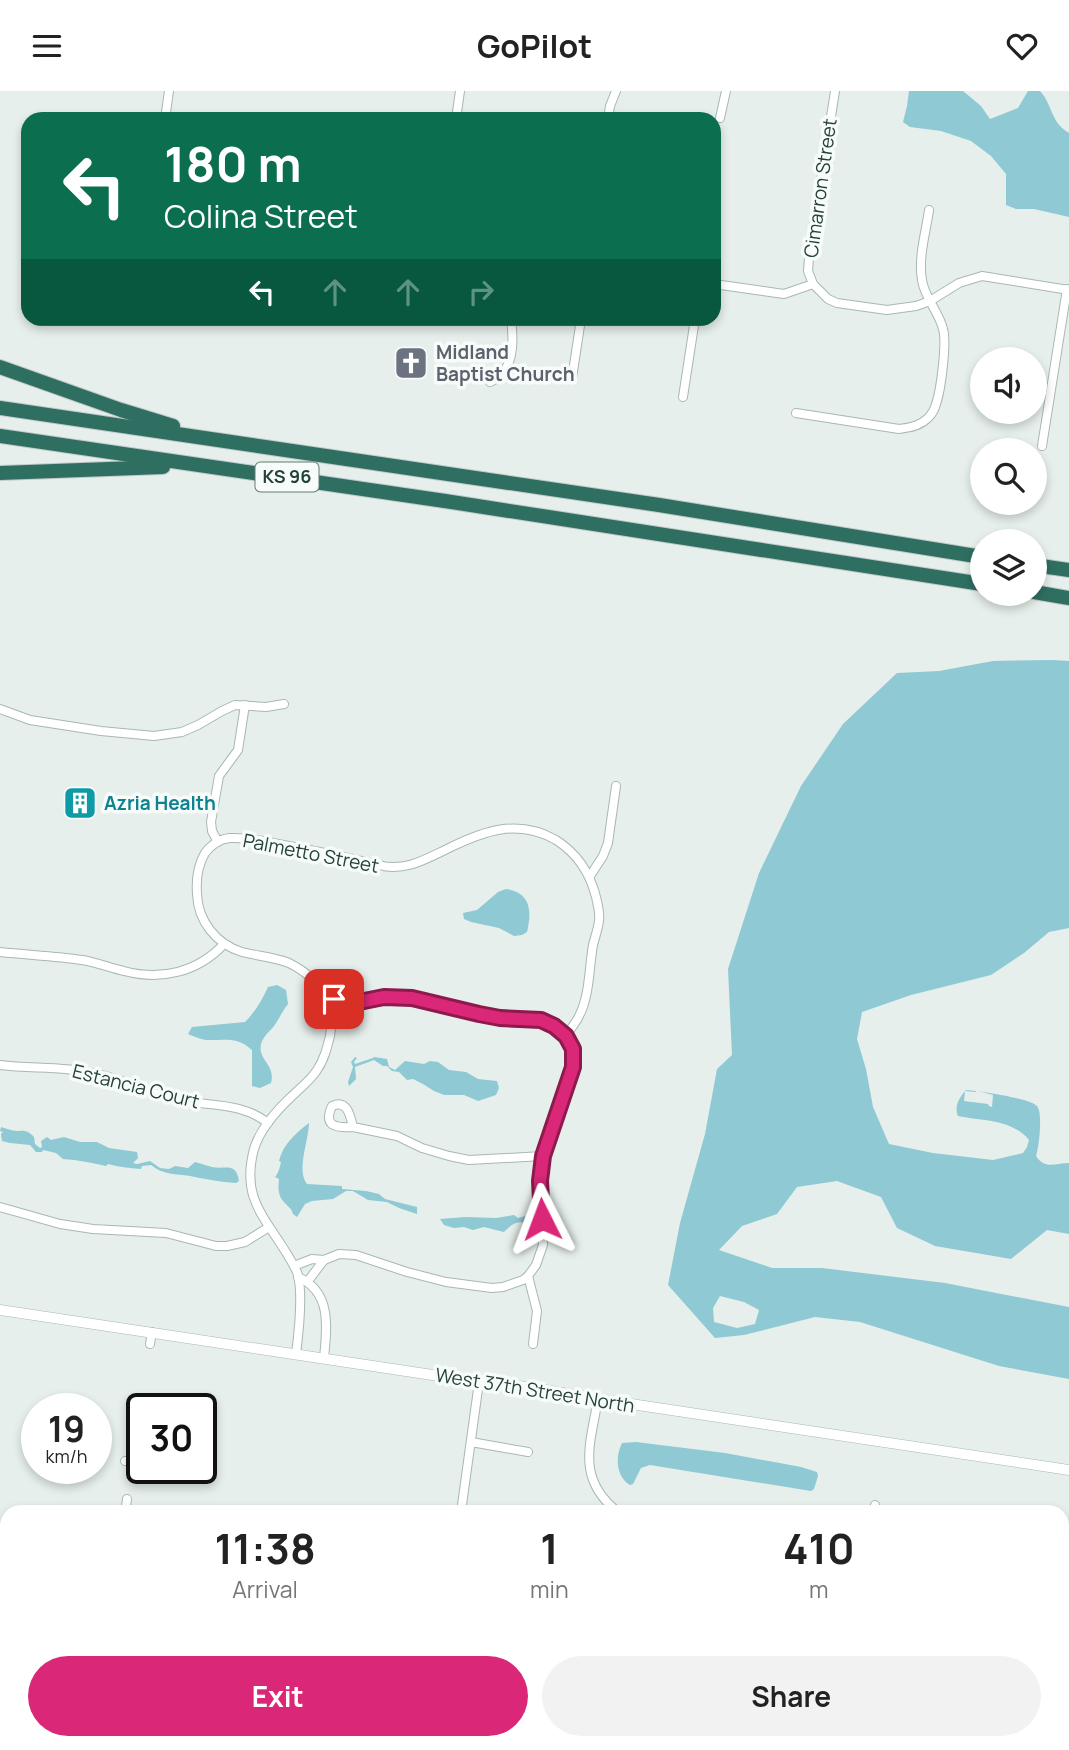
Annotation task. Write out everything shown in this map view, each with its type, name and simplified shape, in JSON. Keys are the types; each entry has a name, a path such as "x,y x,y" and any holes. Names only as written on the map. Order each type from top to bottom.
{"highway":[{"path":"0,367 150,420 301,453"},
{"name":"KS 96","path":"0,408 659,505 970,555"},
{"name":"KS 96","path":"0,436 970,582"},
{"path":"0,473 147,467 266,474"},
{"path":"1047,567 1069,571"},
{"path":"1047,594 1069,598"}],"street":[{"path":"166,112 169,91"},
{"path":"457,112 460,91"},
{"path":"609,112 616,91"},
{"path":"721,114 726,91"},
{"name":"Cimarron Street","path":"813,284 808,271 809,258 835,91"},
{"path":"796,413 899,429 912,428 922,423 932,412 936,404 945,348 943,327 922,285 921,265 929,210"},
{"path":"721,285 784,294 813,284 828,299 837,303 887,310 930,301 959,283 982,276 1068,289 1043,438"},
{"path":"490,382 502,375 510,361 513,346 512,326"},
{"path":"572,378 580,326"},
{"path":"683,397 694,326"},
{"path":"0,709 30,720 154,736 182,732 235,705 266,707 284,703"},
{"path":"245,705 239,750 219,776 211,822 218,842 204,855 199,867 197,896 199,911 214,935 239,951 286,962 305,972 326,999 331,1016 328,1044 319,1068 268,1123 257,1141 250,1172 255,1204 294,1266 298,1277 300,1319 296,1354"},
{"path":"566,1036 584,1003 599,919 598,902 590,876 608,843 616,786"},
{"name":"Palmetto Street","path":"218,842 231,838 255,840 398,868 418,863 486,831 514,829 540,833 563,845 581,862 590,876"},
{"path":"0,952 86,961 142,975 156,975 193,967 205,961 225,944"},
{"path":"326,999 353,997 359,1002"},
{"path":"294,1266 312,1259 324,1260 339,1254 356,1255 446,1282 492,1288 517,1283 528,1276 536,1265 543,1245 540,1181 543,1156 573,1067 573,1049 566,1036 541,1020 490,1016 412,998 384,997 359,1002 354,1007 331,1016"},
{"name":"Estancia Court","path":"0,1065 90,1072 113,1077 174,1099 243,1109 268,1123"},
{"path":"353,1127 397,1136 422,1148 469,1160 543,1156"},
{"path":"0,1207 60,1224 93,1229 166,1233 216,1246 245,1243 269,1227"},
{"path":"308,1281 324,1260"},
{"path":"528,1276 537,1311 533,1344"},
{"path":"298,1277 308,1281 325,1308 327,1329 324,1358"},
{"name":"West 37th Street North","path":"0,1310 1069,1470"},
{"path":"150,1344 152,1332"},
{"path":"462,1505 479,1381"},
{"path":"598,1399 589,1453 589,1470 598,1492 608,1505"},
{"path":"471,1442 528,1452"}],"water":[{"path":"909,91 963,91 981,106 990,119 1018,108 1028,91 1040,91 1058,124 1069,133 1069,217 1006,205 1006,174 991,156 971,141 941,131 910,127 903,122"},
{"path":"993,661 1069,661 1069,928 1049,932 991,975 911,995 862,1012 857,1039 873,1107 889,1144 933,1153 993,1160 1023,1153 1029,1140 1022,1133 1005,1124 958,1116 958,1102 966,1090 992,1093 1037,1106 1040,1123 1036,1156 1043,1163 1051,1165 1069,1163 1069,1234 1047,1230 1011,1259 935,1246 897,1228 881,1197 837,1181 797,1187 777,1214 742,1226 719,1250 772,1268 822,1268 945,1283 1069,1307 1069,1379 999,1366 860,1322 815,1317 744,1335 715,1338 668,1285 680,1223 705,1134 717,1069 732,1055 728,969 759,873 801,786 843,724 897,673 939,671","holes":["720,1296 744,1302 759,1310 755,1324 737,1328 714,1322 713,1308"]},
{"path":"506,889 521,894 528,904 527,932 514,936 499,928 464,919 463,913 477,910 498,892"},
{"path":"277,985 286,990 288,1004 261,1043 262,1056 272,1078 271,1083 260,1088 252,1086 252,1050 246,1045 235,1041 206,1040 188,1034 192,1027 245,1022 268,987"},
{"path":"355,1057 355,1064 374,1057 387,1059 389,1067 395,1070 405,1061 424,1064 430,1061 438,1062 449,1070 466,1072 478,1079 497,1081 499,1088 496,1095 478,1101 464,1095 444,1095 413,1079 407,1080 399,1072 392,1071 374,1060 355,1067 356,1079 349,1086 353,1067 351,1062"},
{"path":"309,1123 303,1163 307,1184 342,1186 342,1189 379,1194 385,1199 417,1207 417,1214 387,1202 368,1200 353,1191 346,1191 333,1199 305,1204 297,1217 293,1214 280,1196 279,1179 275,1177 287,1144"},
{"path":"1,1127 28,1132 40,1148 41,1141 47,1137 51,1140 64,1137 80,1142 97,1142 109,1148 137,1152 138,1158 133,1163 150,1161 160,1168 169,1169 175,1166 188,1168 195,1162 233,1169 239,1181 224,1182 170,1173 151,1165 142,1166 141,1169 63,1159 56,1153 43,1150 36,1152 30,1145 2,1141"},
{"path":"514,1215 518,1218 525,1216 526,1221 514,1224 504,1232 484,1227 473,1230 454,1228 444,1225 440,1219 496,1218"},
{"path":"636,1442 725,1453 801,1467 817,1472 818,1476 811,1491 650,1465 641,1468 630,1485 619,1472 618,1454 622,1443"}],"pier":[{"path":"977,1088 978,1091 993,1095 992,1107 964,1101 965,1091 976,1092"}],"place":[{"name":"Midland Baptist Church","path":"411,363"},
{"name":"Azria Health","path":"80,803"}],"route":[{"path":"334,999 353,997 359,1002 384,997 412,998 500,1018 541,1020 566,1036 573,1049 573,1067 543,1156 540,1181 542,1219"}]}
